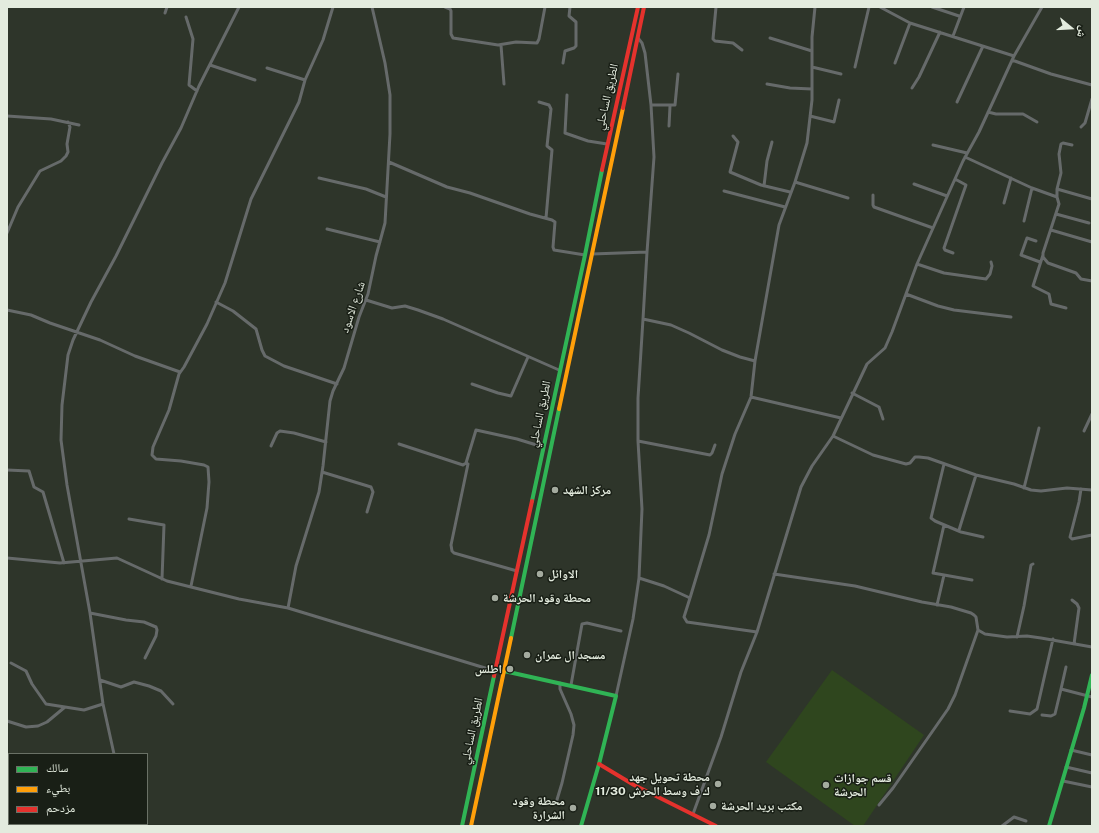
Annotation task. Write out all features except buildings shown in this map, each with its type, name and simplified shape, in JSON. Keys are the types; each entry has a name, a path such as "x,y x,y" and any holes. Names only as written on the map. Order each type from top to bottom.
{"main road":[{"name":"الطريق الساحلي","path":"462,826 539,470 559,370 585,255 607,144 638,7"},
{"name":"الطريق الساحلي","path":"471,826 644,7"},
{"path":"620,89 627,90"},
{"path":"539,470 546,471"},
{"path":"504,671 616,696 599,764 581,826"},
{"path":"1049,826 1092,675"},
{"path":"599,764 634,785 716,826"}],"street":[{"path":"165,13 167,7"},
{"path":"114,753 103,704 90,613 80,562 61,440 65,380 69,351 91,302 181,128 197,91 239,7"},
{"path":"191,586 207,508 209,482 208,467 181,461 159,460 154,458 152,453 153,447 169,410 180,372 207,324 227,279 251,199 296,109 305,80 324,40 333,7"},
{"name":"شارع الاسود","path":"288,608 296,566 316,503 322,472 329,410 333,391 344,368 359,317 366,300 385,224 391,119 389,82 372,7"},
{"path":"445,7 451,11 451,34 453,38 501,45 516,42 537,43 545,7"},
{"path":"563,63 565,51 576,46 576,24 569,16 570,7"},
{"path":"716,7 713,39 716,41 733,44 742,50"},
{"path":"757,632 687,622 684,617 709,535 722,474 735,434 751,397 755,361 776,240 785,207 805,152 810,116 812,89 812,37 816,7"},
{"path":"855,68 869,7"},
{"path":"882,7 910,23 983,46 1051,74 1092,85"},
{"path":"932,7 959,16"},
{"path":"952,36 964,7"},
{"path":"693,814 721,736 745,660 757,632 801,487 812,466 833,436 867,364 885,348 933,228 967,152 979,132 1013,58 1042,7"},
{"path":"186,17 193,39 189,85 197,91"},
{"path":"895,63 910,23"},
{"path":"912,88 919,77 940,32"},
{"path":"616,696 633,619 639,578 642,509 638,441 638,398 646,252 654,157 646,52 638,38"},
{"path":"770,38 812,51"},
{"path":"501,45 504,84"},
{"path":"957,102 983,46"},
{"path":"210,65 255,80"},
{"path":"812,67 841,74"},
{"path":"266,68 305,80"},
{"path":"651,104 670,106 674,106 676,104 678,74"},
{"path":"767,84 784,88 812,89"},
{"path":"568,95 565,133 588,141 607,144"},
{"path":"1081,127 1085,123 1092,98"},
{"path":"810,116 833,122 839,100"},
{"path":"539,102 550,105 552,109 547,146 552,150 546,218"},
{"path":"669,126 670,106"},
{"path":"988,112 996,114 1022,114 1037,122"},
{"path":"7,116 32,116 79,125"},
{"path":"7,233 18,207 40,171 66,156 68,152 67,142 70,128 68,122"},
{"path":"733,136 738,142 730,172 764,186 790,192"},
{"path":"764,186 767,160 772,142"},
{"path":"1066,308 1051,304 1049,294 1033,287 1034,279 1059,204 1057,189 1061,173 1059,154 1060,146 1064,143 1072,145"},
{"path":"933,145 967,152"},
{"path":"965,157 1032,188 1057,197"},
{"path":"389,162 447,186 546,218 554,222 554,250 585,255"},
{"path":"319,178 366,189 386,196"},
{"path":"1004,202 1011,178"},
{"path":"953,253 945,250 944,248 966,185 955,179"},
{"path":"795,182 848,198"},
{"path":"914,184 947,196"},
{"path":"1024,221 1032,188"},
{"path":"1057,189 1092,199"},
{"path":"724,191 785,207"},
{"path":"873,195 874,207 933,228"},
{"path":"1056,214 1089,223"},
{"path":"327,228 380,242"},
{"path":"1051,230 1092,242"},
{"path":"1036,241 1027,238 1021,255 1040,262"},
{"path":"592,254 646,252"},
{"path":"1043,253 1043,257 1048,264 1076,273 1081,279 1092,281"},
{"path":"918,264 944,273 986,279 990,274 992,266 991,262"},
{"path":"906,294 938,306 954,310 1011,317"},
{"path":"366,300 392,308 405,306 444,319 559,370"},
{"path":"216,302 233,311 256,329 265,356 284,366 337,384"},
{"path":"7,310 26,313 100,340 135,356 180,372"},
{"path":"643,320 671,325 722,350 755,361"},
{"path":"472,384 510,396 528,357"},
{"path":"852,393 879,407 883,419"},
{"path":"751,397 841,418"},
{"path":"1084,431 1092,414"},
{"path":"1024,488 1039,428"},
{"path":"399,444 463,465 466,462 476,430 518,439 543,447"},
{"path":"271,446 277,433 280,431 302,435 326,442"},
{"path":"833,436 873,455 906,464 910,463 915,457 928,458 976,475 1014,484 1024,488 1041,491 1067,488 1092,490"},
{"path":"638,441 710,455 715,445"},
{"path":"468,464 451,545 452,551 454,553 517,571"},
{"path":"944,464 931,518 944,525 983,537"},
{"path":"7,470 29,471 34,487 43,492 64,563"},
{"path":"322,472 370,487 373,492 367,512"},
{"path":"959,530 976,475"},
{"path":"1081,489 1071,539 1092,535"},
{"path":"129,519 164,525 162,579"},
{"path":"944,525 933,572 934,574 972,580"},
{"path":"7,558 64,563 117,558 162,579 239,599 288,608 495,671"},
{"path":"1016,637 1024,606 1031,565 1033,564"},
{"path":"774,574 856,586 922,602 951,607 971,613 976,617 978,630 955,695 948,709 893,788 879,805"},
{"path":"937,605 944,576"},
{"path":"639,578 664,586 690,598"},
{"path":"1072,600 1077,604 1078,608 1074,644"},
{"path":"90,613 144,622 156,627 156,636 145,658"},
{"path":"571,685 582,624 586,623 622,631"},
{"path":"978,630 985,634 1016,637 1026,636 1092,647"},
{"path":"1010,711 1030,714 1037,709 1053,640"},
{"path":"11,663 26,671 44,703 52,706 84,710 103,704"},
{"path":"1042,715 1051,716 1055,714 1066,667"},
{"path":"100,680 119,687 134,682 154,688 161,691 173,704"},
{"path":"556,803 564,778 574,725 560,689 560,683"},
{"path":"1061,689 1092,697"},
{"path":"7,721 22,726 36,727 47,722 65,707"},
{"path":"1071,750 1092,755"},
{"path":"1066,766 1092,773"},
{"path":"1063,781 1092,787"},
{"path":"1002,826 1014,817 1026,821"}],"green space":[{"path":"832,670 924,735 863,826 855,826 766,762"}],"traffic: fast":[{"path":"532,501 602,170"},
{"path":"511,638 559,409"},
{"path":"504,671 616,696 599,764 581,826"},
{"path":"1049,826 1084,708 1092,675"},
{"path":"462,826 494,676"}],"traffic: slow":[{"path":"559,409 623,108"},
{"path":"471,826 511,638"}],"traffic: jam":[{"path":"602,170 638,7"},
{"path":"623,108 644,7"},
{"path":"494,676 532,501"},
{"path":"599,764 634,785 716,826"}],"place":[{"name":"مركز الشهد","path":"555,490"},
{"name":"الاوائل","path":"540,574"},
{"name":"محطة وقود الحرشة","path":"495,598"},
{"name":"مسجد ال عمران","path":"527,655"},
{"name":"اطلس","path":"510,669"},
{"name":"محطة تحويل جهد 11/30 ك ف وسط الحرش","path":"718,784"},
{"name":"قسم جوازات الحرشة","path":"826,785"},
{"name":"مكتب بريد الحرشة","path":"713,806"},
{"name":"محطة وقود الشرارة","path":"573,808"}]}
